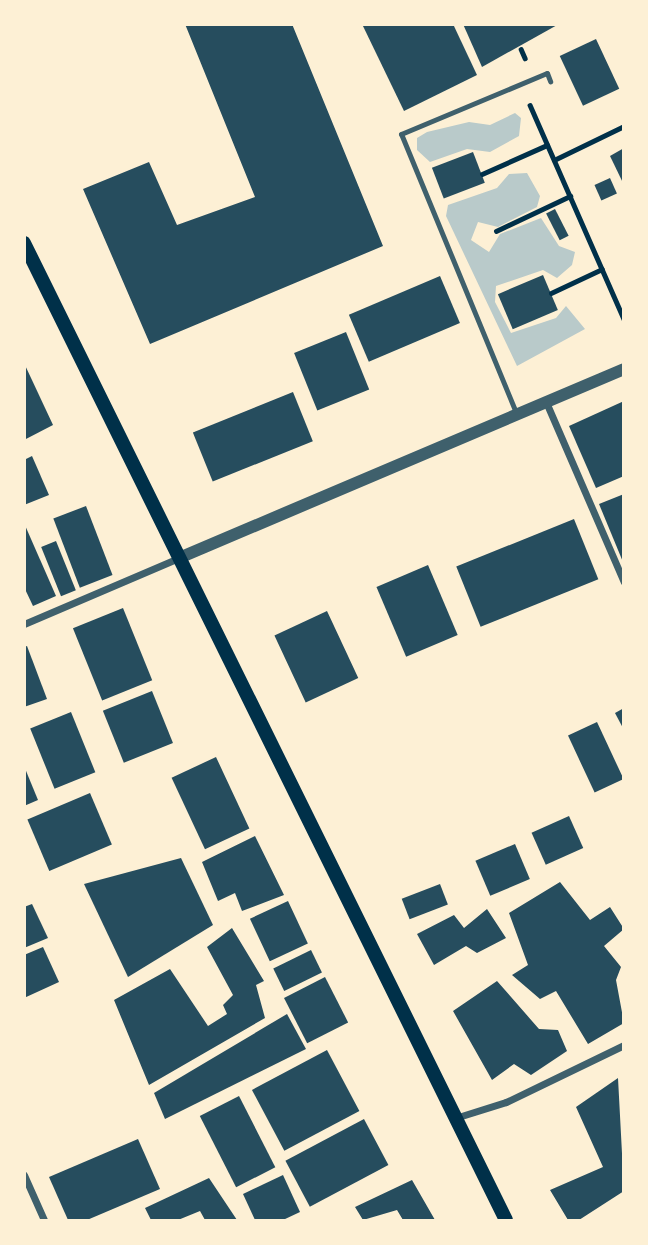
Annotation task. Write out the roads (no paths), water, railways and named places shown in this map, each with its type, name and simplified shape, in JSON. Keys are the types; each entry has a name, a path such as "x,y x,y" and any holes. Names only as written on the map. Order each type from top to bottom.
{"main road":[{"path":"24,243 506,1220"}],"street":[{"path":"24,624 624,369"},
{"path":"546,402 624,582"},
{"path":"455,1118 506,1102 624,1045"},
{"path":"24,1175 44,1220"}],"lane":[{"path":"517,415 401,134 547,73 550,81"}]}
